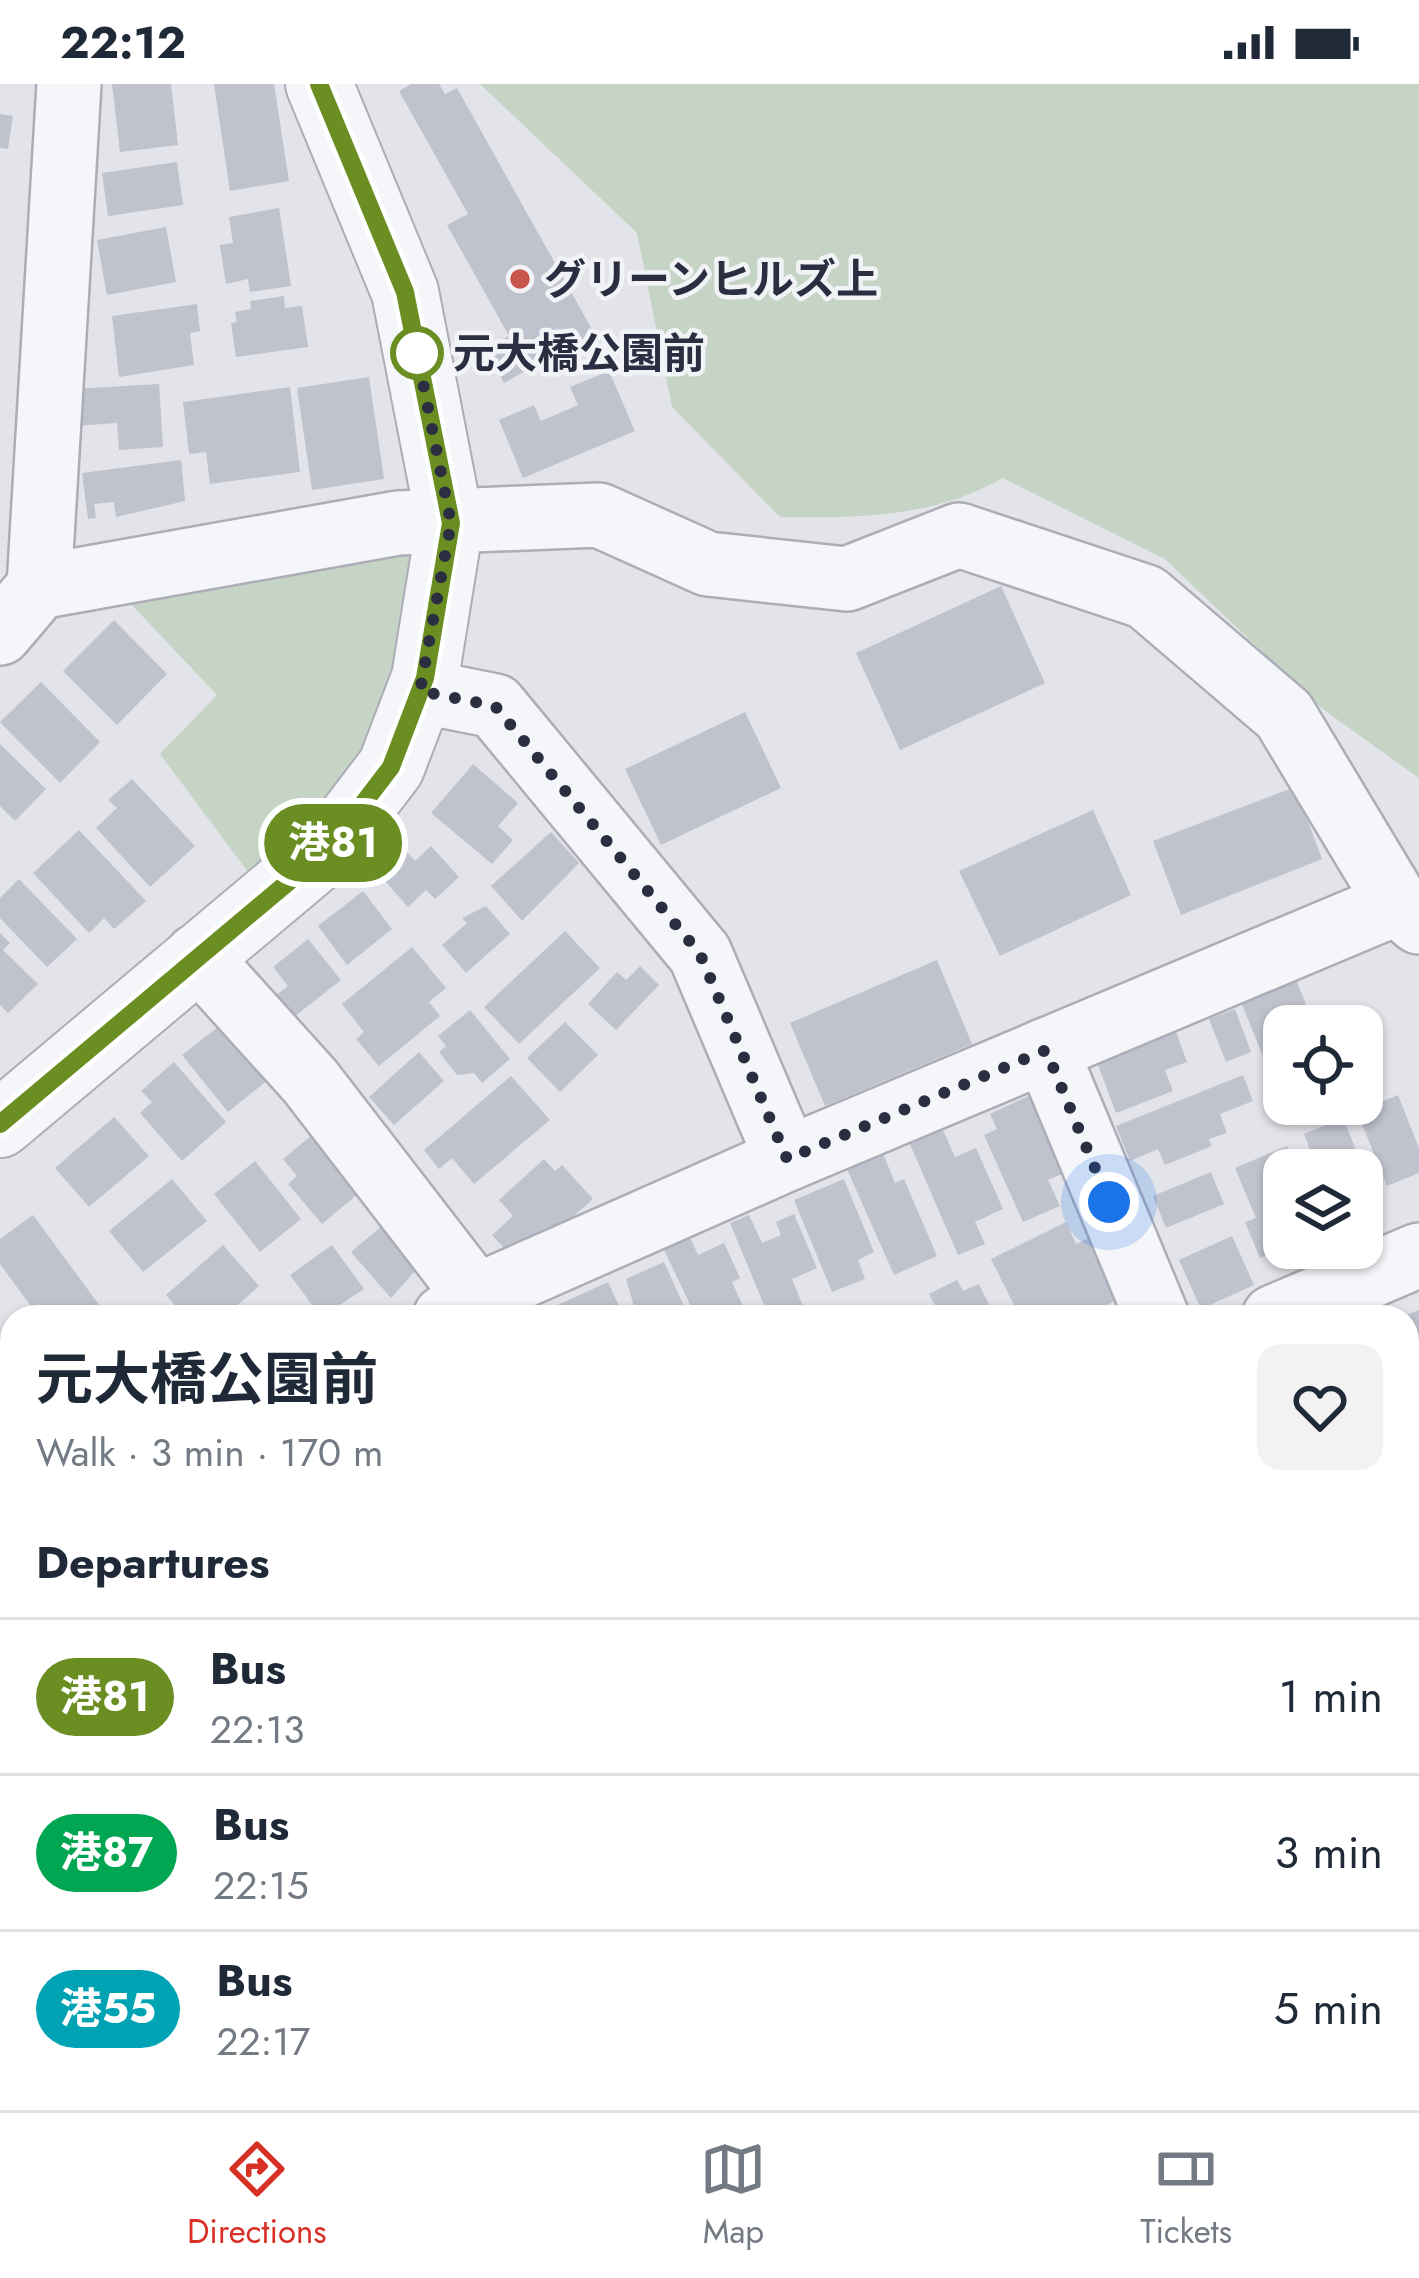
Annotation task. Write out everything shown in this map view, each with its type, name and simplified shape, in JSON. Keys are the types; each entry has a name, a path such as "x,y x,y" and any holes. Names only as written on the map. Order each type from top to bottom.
{"street":[{"path":"69,84 19,573 398,523 599,514 708,564 847,579 959,535 1146,597 1284,715 1408,913 1046,1050 787,1159 482,1305"},
{"path":"0,1124 197,956 257,913 330,847 391,767 420,691 451,523 405,292 319,84"},
{"path":"420,691 495,706 700,954 787,1159"},
{"path":"197,956 310,1082 468,1305"},
{"path":"1046,1050 1152,1305"},
{"path":"1302,1305 1419,1255"}],"green space":[{"path":"480,84 1419,84 1419,778 1320,707 1165,559 1003,478 949,501 894,513 780,517 672,407 637,233"},
{"path":"411,554 392,685 376,734 327,802 248,872 160,754 217,695 129,602"}],"building":[{"path":"112,84 171,84 178,145 120,152"},
{"path":"214,84 274,84 289,181 230,191"},
{"name":"グリーンヒルズ上","path":"411,84 439,84 445,94 457,88 594,333 504,383 485,349 509,336 447,225 468,214 399,91"},
{"path":"0,114 13,116 8,149 0,148"},
{"path":"177,162 183,205 108,216 102,173"},
{"path":"279,208 291,286 250,292 248,279 226,284 220,245 233,243 229,217"},
{"path":"166,227 176,282 107,295 97,240"},
{"path":"284,296 285,308 302,306 308,347 236,357 231,323 237,322 235,312 251,309 250,301"},
{"path":"197,304 200,331 190,333 194,365 119,377 112,316"},
{"path":"609,371 635,431 523,478 499,420 534,405 541,421 578,405 570,387"},
{"path":"369,377 384,479 312,490 297,388"},
{"path":"159,384 163,447 119,450 117,423 75,426 72,389"},
{"path":"290,387 300,472 210,484 206,452 189,454 183,402"},
{"path":"181,460 185,501 116,517 114,502 94,504 96,518 88,519 82,473"},
{"path":"1001,586 1045,683 900,750 856,653"},
{"path":"114,620 167,674 117,725 63,671"},
{"path":"41,682 100,742 60,783 0,722"},
{"path":"745,712 781,788 661,845 625,769"},
{"path":"0,744 46,789 15,821 0,806"},
{"path":"473,764 518,803 498,826 513,840 492,864 431,813"},
{"path":"132,779 195,846 150,887 96,828 117,808 108,800"},
{"path":"1295,787 1322,859 1181,915 1153,841"},
{"path":"1093,810 1131,895 1000,956 959,871"},
{"path":"79,830 146,901 114,929 104,918 89,933 33,873"},
{"path":"551,832 579,863 522,921 491,886"},
{"path":"431,846 459,877 435,899 426,890 408,907 379,874 405,850 415,861"},
{"path":"19,879 77,939 47,967 0,918 0,898"},
{"path":"363,891 392,929 347,965 318,926"},
{"path":"486,906 510,934 466,973 442,945 467,923 462,918"},
{"path":"565,931 600,968 519,1044 484,1007"},
{"path":"0,933 10,943 3,950 38,984 8,1013 0,1005"},
{"path":"308,939 341,980 294,1017 276,995 288,986 273,967"},
{"path":"412,947 446,988 429,1002 440,1016 379,1066 356,1039 364,1032 342,1004"},
{"path":"937,960 972,1044 825,1106 790,1023"},
{"path":"640,966 659,985 616,1030 588,1004 617,972 626,980"},
{"path":"1294,975 1306,1005 1263,1005 1263,1057 1239,997"},
{"path":"1235,1009 1251,1052 1226,1062 1209,1019"},
{"path":"470,1010 510,1059 482,1083 474,1073 457,1075 439,1052 446,1046 438,1036"},
{"path":"227,1020 273,1076 228,1112 182,1055"},
{"path":"565,1022 598,1055 560,1092 527,1058"},
{"path":"1176,1032 1187,1062 1165,1070 1173,1091 1116,1113 1097,1062"},
{"path":"419,1052 444,1081 394,1125 369,1097"},
{"path":"174,1062 226,1122 182,1161 140,1113 152,1102 141,1091"},
{"path":"1243,1075 1253,1101 1220,1114 1227,1133 1209,1139 1212,1146 1165,1165 1158,1149 1130,1161 1116,1126"},
{"path":"511,1076 550,1120 474,1184 452,1158 439,1169 424,1150"},
{"path":"1043,1089 1077,1167 1048,1180 1060,1206 1023,1222 984,1135 997,1129 990,1114"},
{"path":"1398,1095 1419,1148 1419,1173 1387,1186 1383,1149 1372,1149 1362,1125 1383,1125 1383,1101"},
{"path":"114,1117 149,1156 89,1207 55,1168"},
{"path":"1326,1125 1346,1125 1356,1149 1310,1149 1304,1134"},
{"path":"942,1128 955,1157 976,1148 1003,1209 975,1222 985,1244 958,1255 909,1142"},
{"path":"312,1135 359,1193 322,1224 288,1184 297,1176 283,1159"},
{"path":"882,1151 895,1183 904,1179 937,1256 894,1275 846,1167"},
{"path":"1263,1156 1260,1258 1245,1222 1256,1218 1235,1168"},
{"path":"544,1159 555,1171 562,1165 593,1199 553,1234 547,1227 513,1258 492,1235 513,1216 499,1200"},
{"path":"255,1161 301,1219 260,1252 214,1194"},
{"path":"1211,1172 1224,1204 1166,1228 1153,1196"},
{"path":"172,1179 207,1221 143,1272 109,1231"},
{"path":"844,1179 874,1252 858,1260 865,1279 832,1292 794,1200"},
{"path":"794,1214 817,1268 792,1279 803,1305 764,1305 730,1223 749,1215 762,1243 781,1235 776,1222"},
{"path":"33,1215 99,1305 30,1305 0,1264 0,1239"},
{"path":"389,1220 424,1261 391,1298 351,1252"},
{"path":"1066,1222 1076,1244 1091,1237 1121,1298 1107,1305 1014,1305 991,1259"},
{"path":"1232,1236 1254,1285 1210,1305 1199,1305 1179,1260"},
{"path":"690,1237 698,1255 724,1243 740,1278 732,1282 743,1305 690,1305 664,1250"},
{"path":"223,1245 259,1286 238,1305 175,1305 166,1295"},
{"path":"332,1245 364,1289 339,1305 312,1305 290,1275"},
{"path":"664,1262 684,1305 634,1305 626,1279"},
{"path":"957,1280 963,1291 979,1284 989,1305 935,1305 929,1294"},
{"path":"608,1282 619,1305 557,1305"}],"bus line":[{"name":"港81","path":"0,1124 197,956 257,913 330,847 391,767 425,678 451,523 405,292 319,84"}],"place":[{"name":"グリーンヒルズ上","path":"520,279"},
{"name":"元大橋公園前","path":"417,353"}],"route":[{"path":"417,353 414,338 451,523 420,691 495,706 700,954 787,1159 1046,1050 1109,1202"}]}
